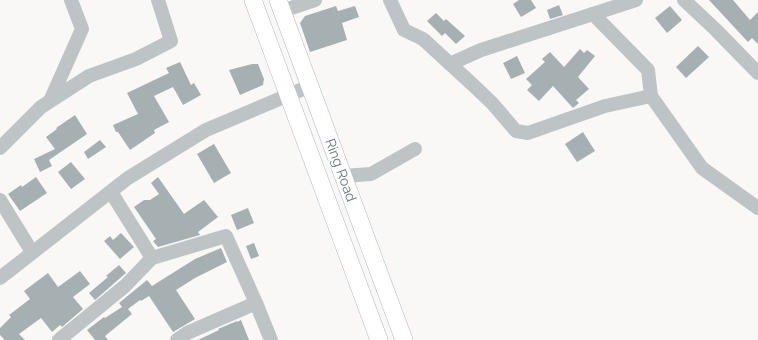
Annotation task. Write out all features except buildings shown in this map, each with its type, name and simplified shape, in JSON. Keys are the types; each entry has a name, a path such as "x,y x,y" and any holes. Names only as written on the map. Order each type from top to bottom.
{"main road":[{"name":"Ring Road","path":"253,0 379,340"},
{"name":"Ring Road","path":"280,5 404,340"}],"street":[{"path":"49,102 82,29 71,0"},
{"path":"0,148 41,107 89,76 136,60 171,40 158,0"},
{"path":"280,5 315,0"},
{"path":"390,0 404,30 423,39 492,103 516,131 528,133 605,106 651,96"},
{"path":"450,64 481,50 636,0"},
{"path":"684,0 758,73"},
{"path":"593,14 648,70 651,96 702,168 758,208"},
{"path":"0,278 128,178 206,130 288,94 310,86"},
{"path":"343,176 371,174 415,149"},
{"path":"111,192 152,258"},
{"path":"0,200 32,252"},
{"path":"59,340 125,286 152,258 226,236 271,340"},
{"path":"177,340 187,333 256,303"}]}
